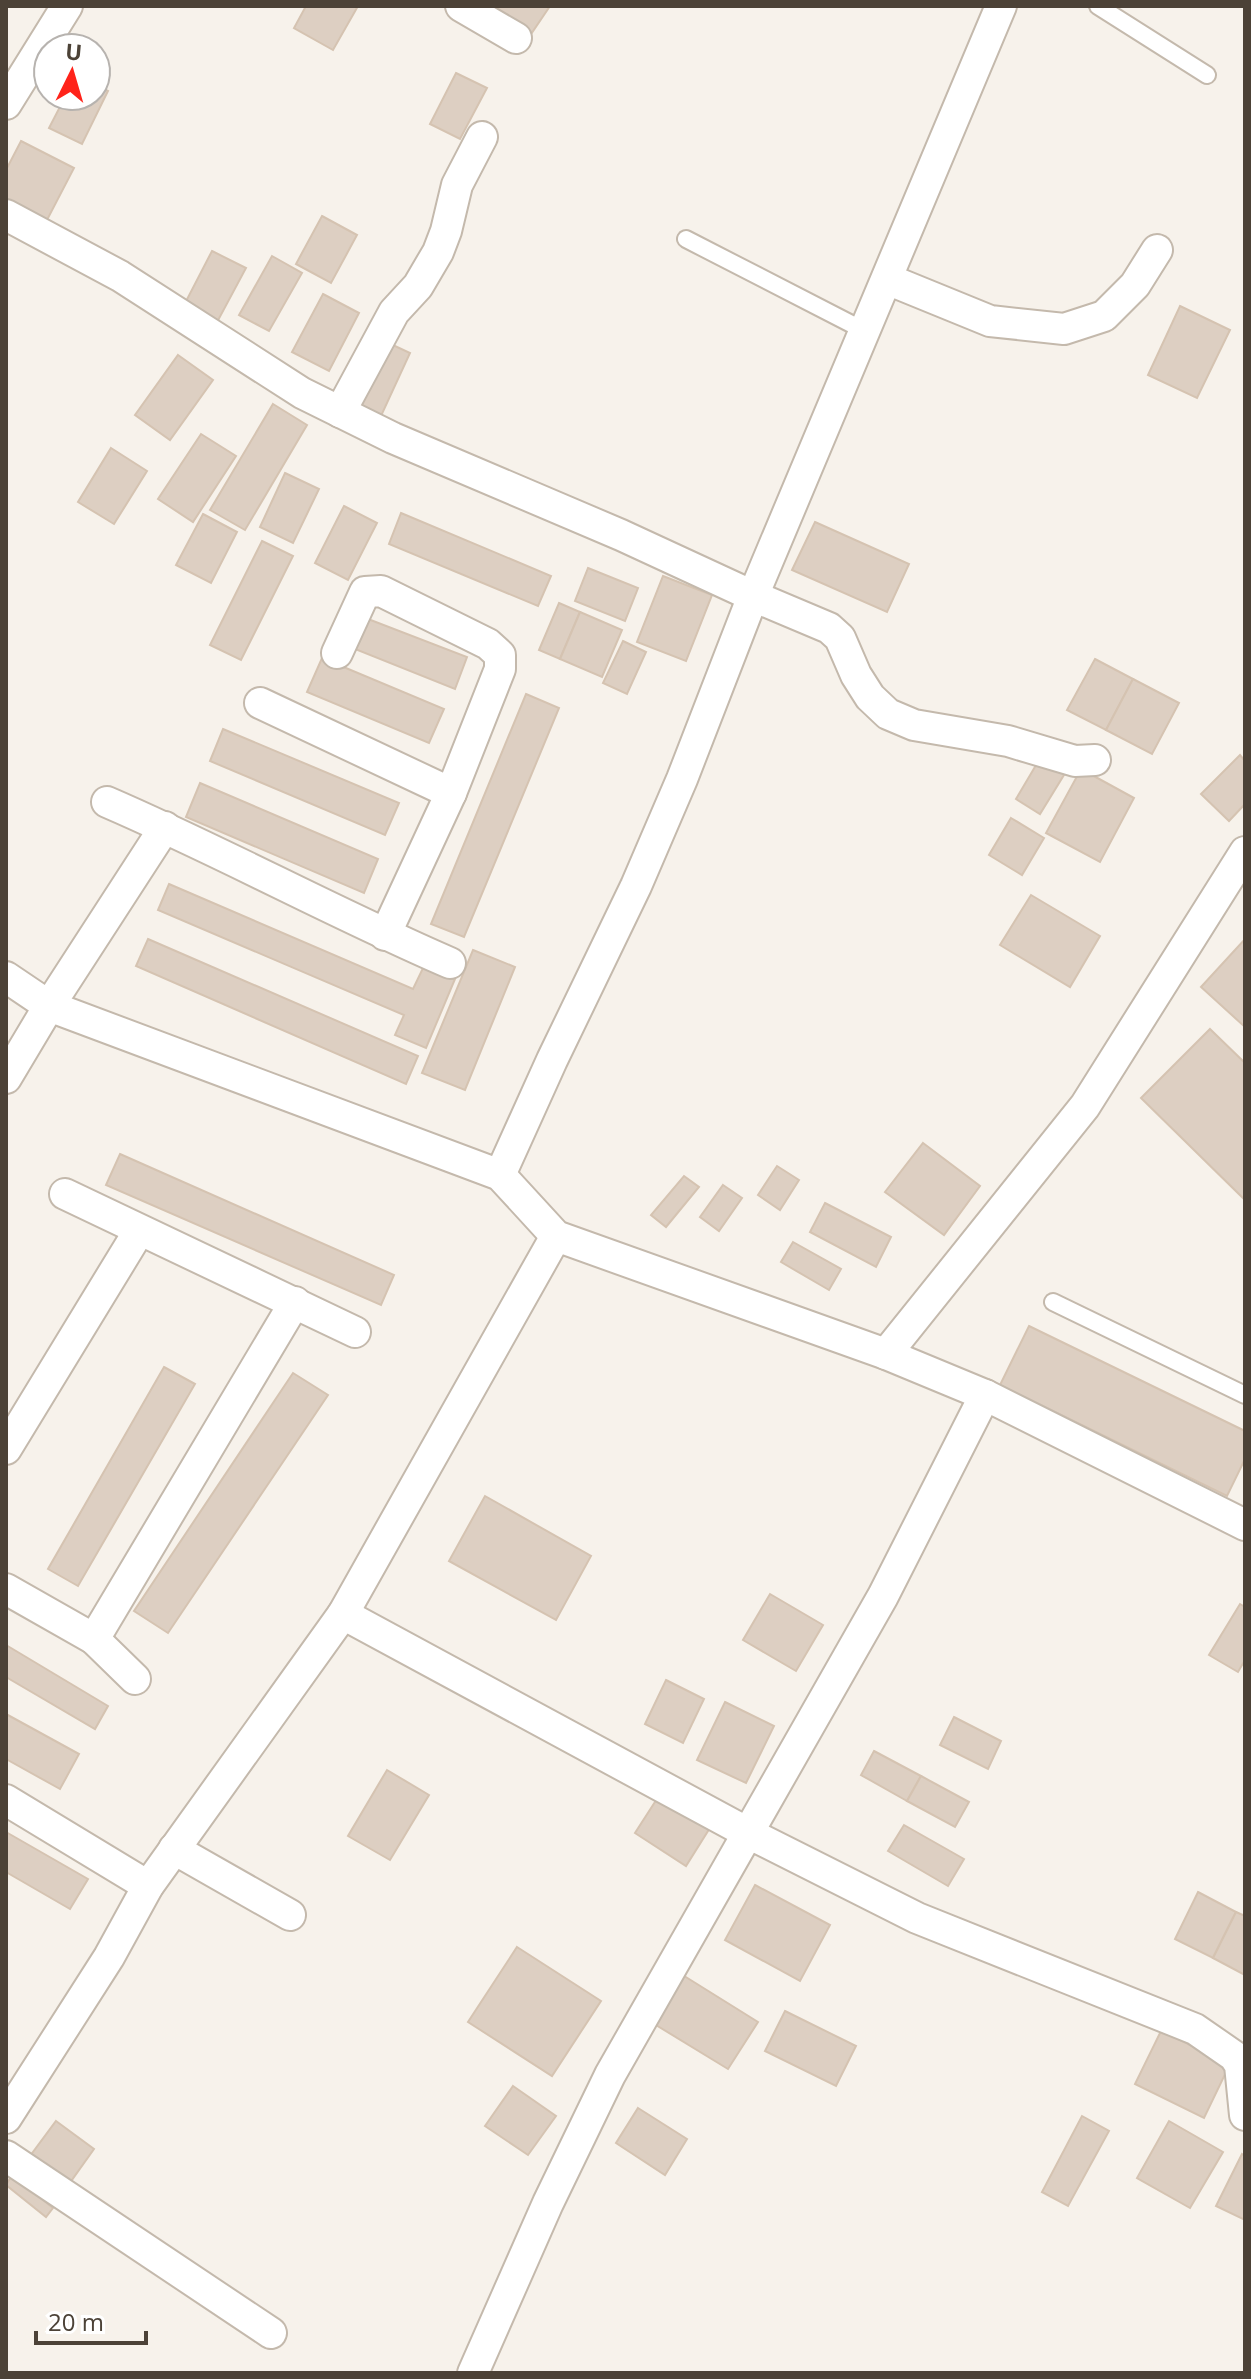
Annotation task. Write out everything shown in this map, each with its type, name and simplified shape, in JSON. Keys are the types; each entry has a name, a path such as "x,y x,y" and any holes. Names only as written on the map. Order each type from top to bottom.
{"street":[{"path":"6,104 67,6"},
{"path":"461,6 516,38"},
{"path":"500,1175 636,886 682,779 753,596 1001,6"},
{"path":"340,412 394,312 418,286 438,252 457,185 482,137"},
{"path":"6,215 120,276 277,377 340,412 829,628 840,638 856,675 870,697 888,714 914,725 1008,741 1075,761 1095,760"},
{"path":"887,279 990,321 1064,329 1104,316 1135,285 1157,250"},
{"path":"337,653 365,592 373,590 381,591 488,644 500,655 500,669 451,793 385,935"},
{"path":"260,703 451,793"},
{"path":"107,802 450,963"},
{"path":"6,1078 165,827"},
{"path":"886,1354 1085,1106 1245,853"},
{"path":"6,977 49,1006 500,1175 556,1236 886,1354 985,1395 1245,1525"},
{"path":"65,1194 355,1332"},
{"path":"6,1449 139,1231"},
{"path":"6,2118 109,1957 148,1886 343,1614 556,1236"},
{"path":"94,1639 295,1302"},
{"path":"473,2373 548,2203 610,2075 883,1596 985,1395"},
{"path":"6,1589 94,1639 135,1679"},
{"path":"343,1614 748,1833 917,1918 1195,2029 1234,2056 1240,2065 1245,2115"},
{"path":"6,1800 148,1886"},
{"path":"174,1849 290,1915"},
{"path":"6,2156 271,2333"}],"lane":[{"path":"1098,6 1207,75"},
{"path":"686,239 865,331"},
{"path":"1053,1302 1245,1395"}],"building":[{"path":"306,6 358,6 333,50 294,28"},
{"path":"482,6 550,6 529,37"},
{"path":"456,73 487,88 460,139 430,124"},
{"path":"57,112 98,112 82,144 49,128"},
{"path":"21,141 74,168 47,220 6,199 6,170"},
{"path":"322,216 357,235 331,283 296,264"},
{"path":"212,251 246,268 215,326 182,309"},
{"path":"272,256 302,273 269,331 239,315"},
{"path":"323,294 359,313 329,371 292,352"},
{"path":"1180,306 1230,330 1197,398 1148,375"},
{"path":"380,339 410,353 381,416 351,402"},
{"path":"178,355 213,380 170,440 135,415"},
{"path":"273,404 307,425 245,530 210,510"},
{"path":"201,434 236,456 193,522 158,499"},
{"path":"111,448 147,471 114,524 78,502"},
{"path":"285,473 319,489 293,543 260,527"},
{"path":"344,506 377,523 348,580 315,563"},
{"path":"401,513 551,576 538,606 389,544"},
{"path":"203,514 237,532 211,583 176,565"},
{"path":"815,522 909,564 887,612 792,570"},
{"path":"262,541 293,556 241,660 210,645"},
{"path":"588,568 638,588 625,621 575,601"},
{"path":"663,576 712,595 686,661 637,642"},
{"path":"559,603 580,612 560,659 539,650"},
{"path":"580,612 622,630 602,677 560,659"},
{"path":"368,619 467,657 455,689 355,649"},
{"path":"623,641 646,652 627,694 603,683"},
{"path":"322,658 444,709 429,743 307,692"},
{"path":"1095,659 1133,679 1106,730 1067,710"},
{"path":"1133,679 1179,703 1152,754 1106,730"},
{"path":"526,694 559,708 464,937 431,924"},
{"path":"223,729 399,803 385,835 210,761"},
{"path":"1042,755 1067,770 1040,814 1016,799"},
{"path":"1240,755 1245,761 1245,804 1229,821 1201,794"},
{"path":"1081,769 1134,798 1100,862 1046,833"},
{"path":"200,783 378,859 364,893 186,817"},
{"path":"1011,818 1044,838 1022,875 989,855"},
{"path":"169,884 413,989 424,966 455,979 426,1048 395,1035 404,1015 158,910"},
{"path":"1031,895 1100,936 1070,987 1000,945"},
{"path":"148,939 418,1056 406,1084 136,966"},
{"path":"1245,939 1245,1027 1201,987"},
{"path":"473,950 515,967 465,1090 422,1073"},
{"path":"1210,1029 1245,1063 1245,1200 1141,1098"},
{"path":"923,1143 980,1186 944,1235 885,1192"},
{"path":"120,1154 394,1275 381,1305 106,1185"},
{"path":"777,1166 799,1180 780,1210 758,1195"},
{"path":"684,1176 699,1187 666,1227 651,1215"},
{"path":"723,1185 742,1198 719,1231 700,1217"},
{"path":"825,1203 891,1237 876,1267 810,1232"},
{"path":"793,1242 841,1269 829,1290 781,1262"},
{"path":"1029,1326 1245,1431 1245,1459 1227,1496 1000,1385"},
{"path":"164,1367 195,1384 78,1586 48,1569"},
{"path":"293,1373 328,1395 168,1633 134,1611"},
{"path":"485,1496 591,1556 556,1620 449,1561"},
{"path":"770,1594 823,1625 796,1671 743,1640"},
{"path":"1240,1604 1245,1607 1245,1660 1238,1672 1209,1655"},
{"path":"6,1645 108,1706 95,1729 6,1677"},
{"path":"666,1680 704,1699 683,1743 645,1724"},
{"path":"725,1702 774,1726 746,1783 697,1760"},
{"path":"6,1714 79,1754 60,1789 6,1759"},
{"path":"954,1717 1001,1741 988,1769 940,1745"},
{"path":"874,1751 921,1776 907,1801 861,1775"},
{"path":"387,1770 429,1795 390,1860 348,1836"},
{"path":"921,1776 969,1802 955,1827 907,1801"},
{"path":"662,1791 713,1823 686,1866 635,1833"},
{"path":"904,1825 964,1859 948,1886 888,1851"},
{"path":"6,1832 88,1879 70,1909 6,1872"},
{"path":"755,1885 830,1925 800,1981 725,1940"},
{"path":"1198,1892 1236,1912 1213,1958 1175,1939"},
{"path":"1236,1912 1245,1916 1245,1975 1213,1958"},
{"path":"517,1947 601,2001 552,2076 468,2022"},
{"path":"681,1974 758,2022 728,2069 651,2022"},
{"path":"785,2011 856,2046 836,2086 765,2051"},
{"path":"1161,2031 1230,2064 1204,2118 1135,2084"},
{"path":"513,2086 556,2116 528,2155 485,2126"},
{"path":"638,2108 687,2139 665,2175 616,2143"},
{"path":"1082,2116 1109,2131 1068,2206 1042,2192"},
{"path":"56,2121 94,2149 69,2184 30,2156"},
{"path":"1169,2121 1223,2152 1190,2208 1137,2178"},
{"path":"1242,2154 1245,2156 1245,2220 1216,2206"},
{"path":"12,2175 53,2208 46,2217 6,2185"}]}
